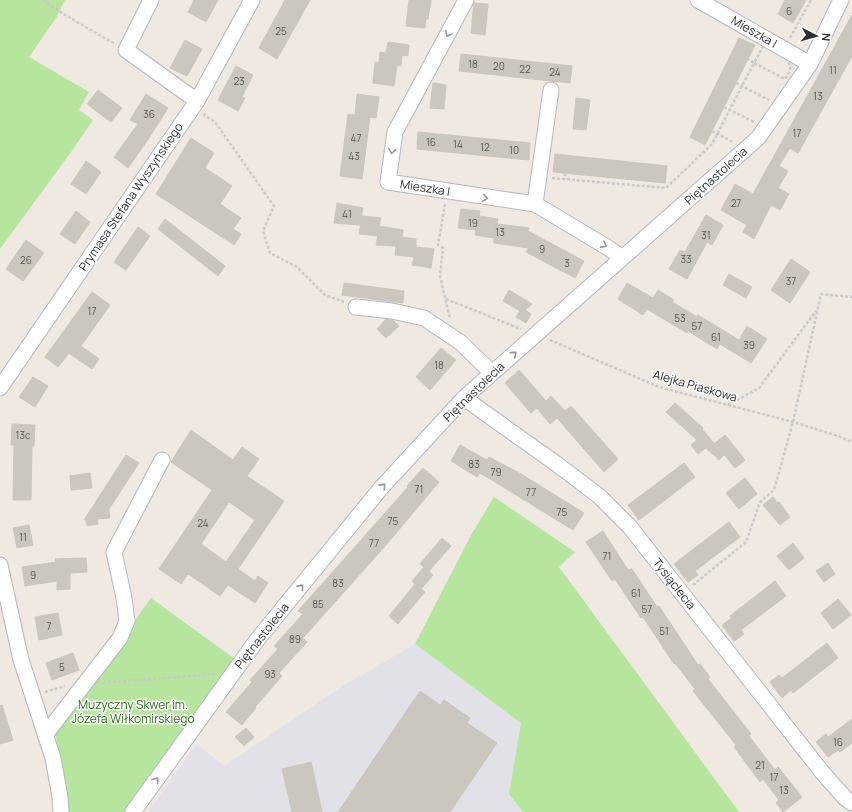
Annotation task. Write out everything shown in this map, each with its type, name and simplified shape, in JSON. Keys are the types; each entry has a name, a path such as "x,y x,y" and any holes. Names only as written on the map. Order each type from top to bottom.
{"street":[{"path":"151,0 126,50 195,104"},
{"name":"Prymasa Stefana Wyszyńskiego","path":"0,388 195,104 252,0"},
{"name":"Mieszka I","path":"466,0 395,132 388,182 535,204 610,249 622,258"},
{"name":"Mieszka I","path":"698,0 782,52 810,64"},
{"name":"Piętnastolecia","path":"133,812 257,640 381,488 464,398 758,138 810,64 841,0"},
{"path":"535,204 552,90"},
{"path":"356,307 392,311 424,318 455,338 492,373"},
{"name":"Tysiąclecia","path":"464,398 600,496 630,527 822,772 845,798 852,803"},
{"path":"45,736 120,638 127,621 124,598 114,552 162,460"},
{"path":"0,565 22,660 53,758 60,797 61,812"}],"path":[{"path":"43,0 65,15 126,50"},
{"path":"782,52 811,0"},
{"path":"550,178 666,188 712,144 764,45 782,52 788,60 790,70 781,85"},
{"path":"748,59 785,78"},
{"path":"736,83 771,101 774,96"},
{"path":"195,104 215,122 274,206 263,232 270,253 297,267 326,295 356,307"},
{"path":"724,107 755,123"},
{"path":"752,127 759,118"},
{"path":"712,131 737,144"},
{"path":"565,173 565,179"},
{"path":"592,176 592,181"},
{"path":"619,184 620,179"},
{"path":"645,186 646,181"},
{"path":"447,192 438,244 442,248 440,276 455,338"},
{"path":"682,593 746,542 760,502 774,490 793,422 821,294 852,297"},
{"name":"Alejka Piaskowa","path":"446,299 536,334 659,387 793,422 852,442"},
{"path":"727,405 759,388 818,309"},
{"path":"33,696 80,682 94,684 234,672"}],"shaded area":[{"path":"415,644 522,723 509,794 523,812 148,812 196,744 224,766 343,686"}],"green space":[{"path":"0,0 65,0 56,18 29,57 89,92 79,110 93,120 0,249"},
{"path":"494,497 575,552 559,567 739,812 523,812 509,794 521,723 415,644 471,535"},
{"name":"Muzyczny Skwer im. Józefa Wiłkomirskiego","path":"151,598 235,659 125,812 69,812 65,779 55,732"}],"building":[{"path":"194,0 218,0 206,22 188,12"},
{"path":"285,0 310,0 277,59 259,48"},
{"path":"409,0 431,0 425,28 406,26"},
{"path":"785,0 806,0 793,23 778,14"},
{"path":"474,3 488,4 485,35 471,33"},
{"path":"852,15 852,56 798,153 790,148 779,166 788,171 778,188 789,194 780,210 771,205 754,239 743,232 747,225 721,210 735,184 753,194"},
{"path":"739,38 755,45 705,145 690,137"},
{"path":"185,40 202,49 187,76 170,68"},
{"path":"388,42 409,45 408,56 402,55 401,66 397,65 394,86 373,83 375,62 379,63 380,52 386,53"},
{"path":"461,54 572,66 570,83 459,71"},
{"path":"236,66 253,75 242,97 245,98 238,111 218,100"},
{"path":"433,83 446,85 444,109 430,108"},
{"path":"98,90 122,108 111,122 87,104"},
{"path":"146,94 168,108 128,168 114,157 138,124 130,120"},
{"path":"357,94 379,97 376,118 370,117 362,179 340,176 348,114 355,115"},
{"path":"576,98 590,100 586,130 573,129"},
{"path":"418,132 530,143 529,160 417,149"},
{"path":"191,138 214,153 205,168 232,186 220,204 241,218 233,229 241,234 234,245 156,194"},
{"path":"555,154 667,166 665,183 553,172"},
{"path":"86,161 101,172 86,194 71,184"},
{"path":"337,203 363,208 360,225 334,223"},
{"path":"461,209 480,211 479,216 498,219 497,224 529,228 528,231 584,261 575,278 526,252 528,248 494,243 494,238 475,235 476,230 458,228"},
{"path":"76,211 90,222 75,244 60,234"},
{"path":"706,215 723,225 712,245 707,242 687,279 669,269 680,250 685,252"},
{"path":"362,216 381,218 379,226 403,230 402,237 416,239 416,247 434,249 431,268 412,265 414,257 395,255 396,246 376,245 378,236 359,234"},
{"path":"165,219 225,266 218,276 158,229"},
{"path":"138,227 150,236 126,270 114,262"},
{"path":"26,240 44,253 23,281 6,269"},
{"path":"791,259 810,272 790,303 771,290"},
{"path":"729,274 752,287 746,298 723,285"},
{"path":"344,283 404,291 403,303 342,295"},
{"path":"627,283 653,298 658,290 674,300 672,302 697,317 698,315 739,340 747,326 767,339 751,363 720,344 717,349 688,331 687,333 647,309 643,315 618,299"},
{"path":"509,290 532,304 525,310 531,314 526,323 516,317 520,311 503,301"},
{"path":"92,292 110,305 81,346 99,359 92,369 69,353 58,367 45,357"},
{"path":"386,319 394,321 399,326 386,338 377,329"},
{"path":"441,348 456,360 430,390 416,377"},
{"path":"519,370 546,401 551,396 565,411 571,406 618,459 604,472 557,418 550,424 537,408 531,413 505,383"},
{"path":"33,377 48,386 35,407 19,397"},
{"path":"675,403 703,428 702,429 724,455 719,460 706,448 698,454 691,445 697,440 666,412"},
{"path":"12,424 35,425 34,446 32,446 31,500 13,500 14,445 11,445"},
{"path":"191,430 233,460 242,447 259,459 247,476 284,501 238,569 255,581 258,576 268,583 255,603 228,585 220,596 188,574 181,584 159,569 212,490 171,462","holes":["229,502 255,520 226,562 201,544"]},
{"path":"725,435 745,460 735,468 715,443"},
{"path":"460,445 487,460 489,457 521,474 584,513 573,530 480,473 477,477 451,461"},
{"path":"126,455 139,463 109,509 110,518 97,519 98,524 87,526 86,520 84,520"},
{"path":"684,463 695,477 639,520 628,505"},
{"path":"423,468 439,482 386,545 303,638 307,642 279,673 282,676 255,707 256,708 242,725 226,712 252,682 250,680 278,649 274,646 303,614 298,611 408,487 407,486"},
{"path":"90,473 92,488 71,490 70,476"},
{"path":"745,478 757,494 739,509 726,493"},
{"path":"773,497 777,503 779,502 790,517 780,525 763,505"},
{"path":"729,522 740,537 695,571 698,575 688,582 674,564"},
{"path":"29,525 33,545 17,548 13,528"},
{"path":"603,531 628,570 632,569 657,607 659,606 698,665 700,664 710,677 708,679 751,734 749,736 775,770 778,767 802,797 783,812 776,803 779,800 763,779 760,782 734,747 736,745 693,691 695,689 675,663 674,664 643,617 641,618 615,579 612,581 586,542"},
{"path":"442,538 451,546 429,571 420,564"},
{"path":"793,543 804,558 789,570 777,556"},
{"path":"86,558 87,572 70,573 70,589 57,590 57,581 25,586 22,567 56,562 55,559"},
{"path":"828,563 835,574 824,582 816,571"},
{"path":"424,567 433,575 421,589 425,592 398,624 389,616 415,584 412,581"},
{"path":"775,581 786,596 741,630 744,634 734,641 722,625 732,618 730,616"},
{"path":"838,599 851,615 833,629 821,613"},
{"path":"58,613 62,635 39,640 35,617"},
{"path":"827,643 838,658 793,693 791,690 782,698 770,682 779,675 782,678"},
{"path":"73,653 79,670 52,680 46,663"},
{"path":"420,691 440,705 444,700 470,718 467,723 497,743 450,812 338,812"},
{"path":"2,705 13,740 0,744 0,706"},
{"path":"852,719 852,743 840,752 838,750 828,757 816,742 826,734 828,737"},
{"path":"246,728 254,737 244,746 235,737"},
{"path":"311,762 322,812 292,812 282,769"}]}
